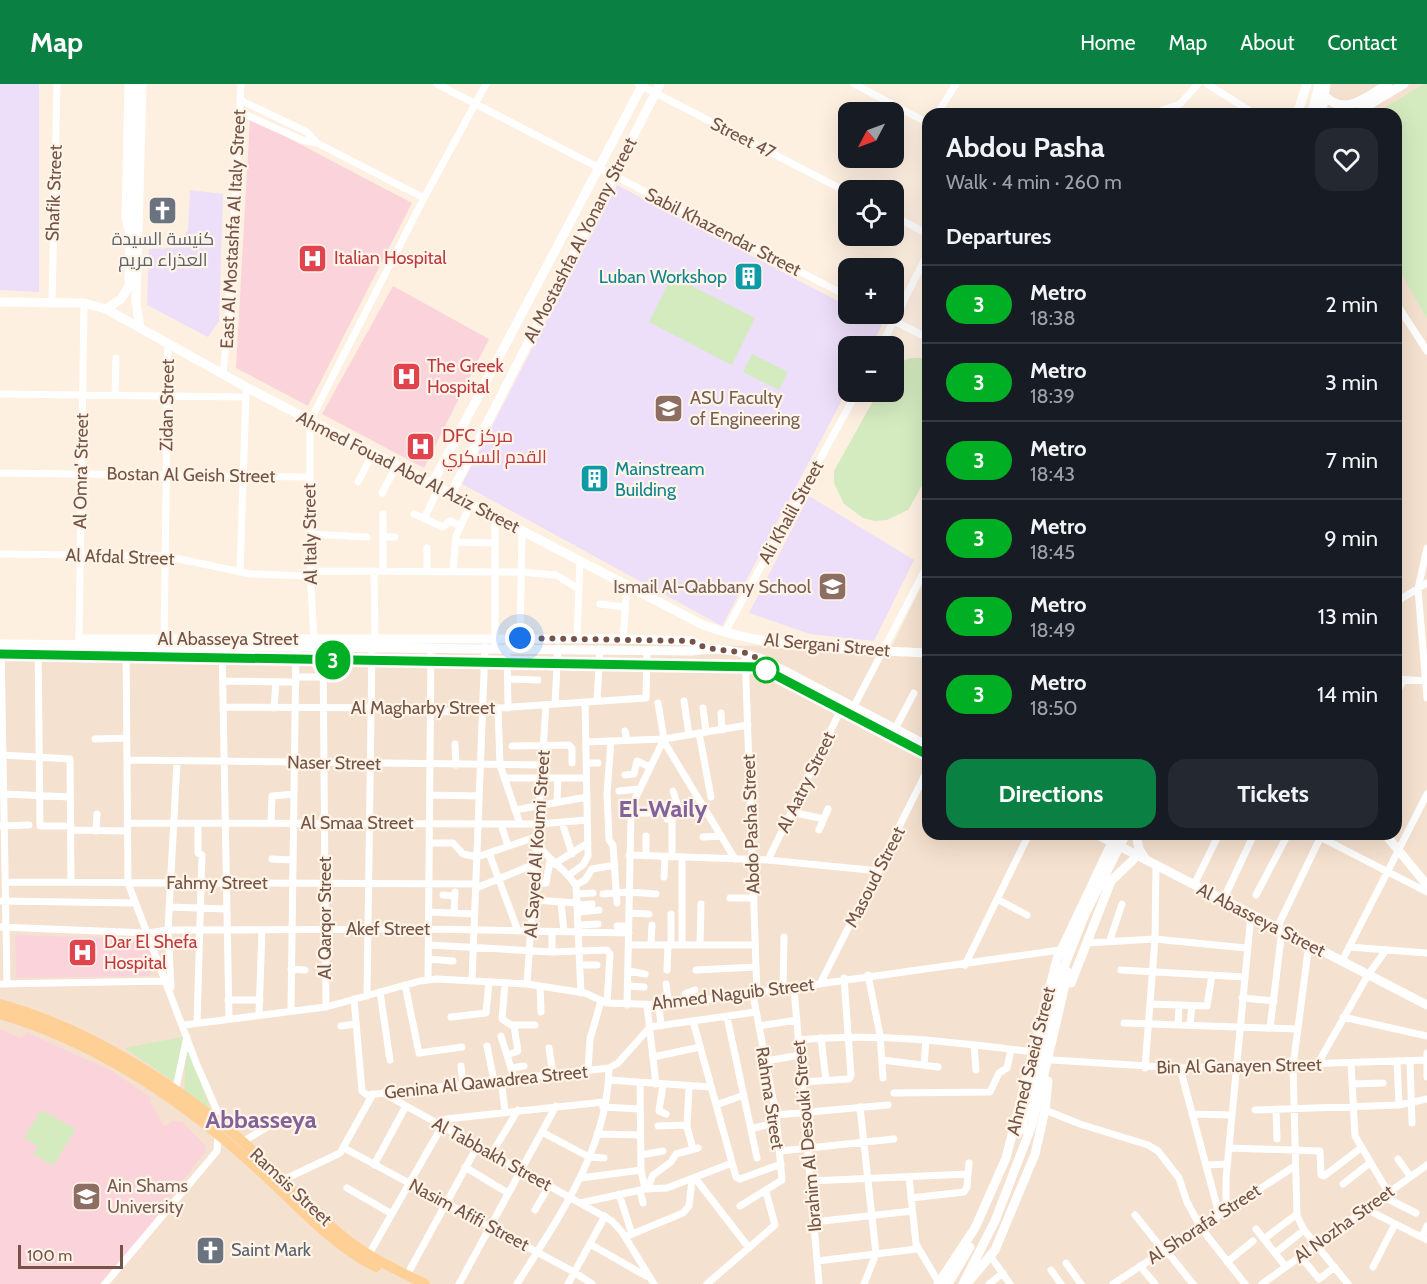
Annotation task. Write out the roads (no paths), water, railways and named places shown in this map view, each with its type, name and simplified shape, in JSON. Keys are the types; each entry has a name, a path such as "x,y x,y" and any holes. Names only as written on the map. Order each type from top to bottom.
{"main road":[{"path":"133,84 133,235 136,302 140,328"},
{"path":"106,309 121,299 129,286 142,84"},
{"path":"1299,108 1307,84"},
{"path":"1313,108 1319,84"},
{"path":"1323,108 1326,84"},
{"path":"1324,95 1336,104 1350,105 1388,84"},
{"path":"1364,108 1404,84"},
{"name":"Al Mostashfa Al Yonany Street","path":"436,485 469,411 641,85"},
{"name":"Al Mostashfa Al Yonany Street","path":"452,494 658,88"},
{"name":"Ahmed Fouad Abd Al Aziz Street","path":"0,302 84,303 106,309 223,374 246,392 374,453 695,621 725,632"},
{"path":"469,411 488,420"},
{"name":"Al Sergani Street","path":"725,632 747,638 812,648 922,652"},
{"name":"Al Abasseya Street","path":"0,642 126,646 164,642 296,648 374,643 495,642 520,638 691,641 706,648 743,653 762,659 853,708 922,741"},
{"path":"743,653 738,642 747,638"},
{"name":"Al Abasseya Street","path":"0,642 79,639 317,646"},
{"name":"Al Abasseya Street","path":"374,643 431,647 485,647 495,642 507,647 692,651 706,648"},
{"name":"Ahmed Saeid Street","path":"942,1284 992,1194 1014,1133 1060,950 1112,840"},
{"name":"Al Abasseya Street","path":"1116,840 1152,864 1427,1005"},
{"path":"965,1284 995,1221 1028,1123 1074,952 1125,840"},
{"path":"1137,840 1139,849 1152,864"},
{"path":"1390,840 1427,885"},
{"name":"Ahmed Saeid Street","path":"965,1284 991,1257 1002,1237 1035,1154 1046,1110 1051,1062 1066,1002 1086,943 1109,886 1119,871 1137,856"},
{"path":"1092,883 1103,877 1109,886"},
{"name":"Ramsis Street","path":"0,1004 71,1031 133,1064 175,1092 220,1128 340,1244 372,1265 425,1284"},
{"name":"Ramsis Street","path":"0,1014 41,1028 94,1052 242,1142 334,1228 409,1280"},
{"path":"1034,1053 1042,1061 1051,1062"},
{"path":"1029,1071 1038,1064 1051,1062"},
{"path":"942,1284 965,1257 1028,1123"}],"street":[{"name":"Shafik Street","path":"52,302 57,84"},
{"path":"128,84 126,221 133,235"},
{"path":"133,235 146,84"},
{"name":"East Al Mostashfa Al Italy Street","path":"223,374 230,312 241,84"},
{"name":"Sabil Khazendar Street","path":"436,84 838,291"},
{"path":"310,421 423,198 486,84"},
{"path":"854,84 922,120"},
{"path":"941,108 956,84"},
{"path":"1168,108 1180,104 1198,84"},
{"path":"1207,84 1245,108"},
{"name":"Street 47","path":"641,85 658,88 838,187"},
{"path":"240,100 307,132 317,143"},
{"path":"240,112 302,140 317,143 423,198"},
{"path":"904,221 922,231"},
{"path":"904,301 922,265"},
{"name":"Al Omra' Street","path":"79,639 84,303"},
{"path":"1402,312 1427,351"},
{"path":"900,324 922,335"},
{"name":"Zidan Street","path":"164,642 168,344"},
{"path":"115,395 116,358"},
{"path":"0,393 167,396 246,392 240,572"},
{"name":"Ali Khalil Street","path":"725,632 851,402"},
{"name":"Al Italy Street","path":"310,421 310,574 317,646"},
{"path":"358,482 374,453"},
{"path":"382,492 396,465"},
{"name":"Bostan Al Geish Street","path":"0,473 309,477"},
{"path":"424,519 436,485"},
{"path":"453,572 455,542 459,525 471,504"},
{"path":"382,514 383,571"},
{"path":"414,514 443,527 450,521 459,525"},
{"path":"495,516 495,642"},
{"path":"520,638 522,531"},
{"path":"310,534 367,537"},
{"path":"383,537 394,537"},
{"path":"455,542 494,543"},
{"path":"427,548 427,571"},
{"path":"1427,548 1418,589 1427,698"},
{"name":"Al Afdal Street","path":"0,555 165,556 240,572 310,574 375,571 520,572 556,575 579,589"},
{"path":"577,639 580,561"},
{"path":"367,996 375,571"},
{"path":"853,708 922,576"},
{"path":"1402,598 1427,584"},
{"path":"623,639 627,586"},
{"path":"600,604 625,606"},
{"path":"0,642 4,794 2,826 5,882 3,902 4,984 166,981"},
{"path":"38,644 40,826 127,831"},
{"path":"105,1284 217,1150 220,1128 184,1025 128,883 126,646"},
{"path":"222,646 229,1018"},
{"name":"Al Qarqor Street","path":"317,646 324,677 326,1007"},
{"path":"428,980 431,647"},
{"path":"472,981 485,647"},
{"path":"507,647 508,708"},
{"path":"291,1010 296,648"},
{"path":"555,704 558,648"},
{"path":"597,701 600,649"},
{"name":"Al Magharby Street","path":"223,707 371,708 439,712 647,697 647,650"},
{"name":"Abdo Pasha Street","path":"743,653 748,726 755,995"},
{"path":"223,681 276,682 324,677"},
{"path":"507,679 538,680"},
{"path":"1402,680 1426,680"},
{"path":"274,708 276,682"},
{"path":"895,729 914,693"},
{"path":"684,701 689,735"},
{"path":"569,875 586,863 588,843 585,702"},
{"path":"658,703 664,740 735,859"},
{"name":"Al Aatry Street","path":"768,860 844,703"},
{"name":"Al Sayed Al Koumi Street","path":"527,984 535,864 539,838 546,705"},
{"path":"498,708 500,765 520,824"},
{"path":"703,708 703,733 711,797"},
{"path":"721,714 722,730"},
{"path":"585,741 664,740 748,726"},
{"path":"625,731 627,740"},
{"path":"95,739 127,738"},
{"path":"627,1005 629,855 632,813 639,789 664,740"},
{"path":"611,741 607,793 609,840 613,845 617,903"},
{"path":"455,744 456,765"},
{"path":"512,746 570,746 572,763"},
{"path":"2,760 39,756 69,757 71,882"},
{"name":"Naser Street","path":"127,760 542,765"},
{"path":"625,775 634,774 634,761 650,767"},
{"path":"171,991 168,930 177,762"},
{"path":"586,763 598,763"},
{"path":"504,778 586,778"},
{"path":"557,801 558,778"},
{"name":"Masoud Street","path":"820,984 879,871 922,781"},
{"path":"619,791 639,789"},
{"path":"673,791 680,813"},
{"path":"4,794 70,798"},
{"path":"271,823 272,796 294,794"},
{"path":"1402,840 1427,794"},
{"path":"430,795 479,796"},
{"path":"515,810 587,797"},
{"path":"664,877 668,857 669,813 680,813 702,804"},
{"path":"819,830 828,809"},
{"path":"791,812 824,819"},
{"path":"632,813 650,813"},
{"path":"96,831 97,814"},
{"name":"Al Smaa Street","path":"127,823 539,824 587,820"},
{"path":"562,822 572,854"},
{"path":"196,1023 202,883 202,855 198,853 198,824"},
{"path":"501,824 508,846"},
{"path":"2,826 29,825"},
{"path":"646,836 646,856"},
{"path":"703,837 721,836"},
{"path":"429,843 453,843 463,854 477,857 539,838 552,863 569,875 576,885 581,952 580,993"},
{"path":"965,965 1026,840"},
{"path":"1194,885 1216,840"},
{"path":"1225,896 1251,840"},
{"path":"1256,895 1285,840"},
{"path":"1270,1028 1279,929 1317,840"},
{"path":"1328,840 1427,892"},
{"path":"1342,961 1402,840"},
{"path":"534,885 546,883 552,863 572,854 588,843"},
{"path":"489,853 518,931"},
{"path":"629,855 768,860 879,871"},
{"path":"682,857 682,945"},
{"path":"272,859 293,860"},
{"path":"476,886 535,864"},
{"path":"1145,1068 1155,939 1152,864"},
{"path":"576,885 585,880 591,870 615,865"},
{"name":"Fahmy Street","path":"5,882 368,883 476,886"},
{"path":"603,894 629,892 656,894"},
{"path":"578,894 593,893"},
{"path":"443,895 455,894 454,913"},
{"path":"730,898 754,898"},
{"path":"997,899 1027,915"},
{"path":"533,900 561,902 599,910"},
{"path":"3,902 135,903"},
{"path":"561,902 564,932"},
{"path":"579,907 592,904"},
{"path":"700,945 701,904"},
{"path":"1110,940 1122,904"},
{"path":"169,907 227,909"},
{"path":"429,912 475,914"},
{"path":"629,913 649,914"},
{"path":"667,970 671,914"},
{"path":"1222,1212 1251,914"},
{"path":"579,929 598,924"},
{"path":"651,945 652,925"},
{"path":"617,926 629,929"},
{"name":"Akef Street","path":"3,927 148,933 168,930 429,929 564,932 579,929 629,929"},
{"path":"259,1014 262,930"},
{"path":"552,932 552,952"},
{"path":"783,990 784,937"},
{"path":"1086,943 1155,939 1246,948"},
{"path":"1309,944 1293,1066 1297,1214 1304,1230 1335,1267 1344,1283"},
{"path":"429,945 552,952 610,952 604,1002 590,1039 588,1070"},
{"path":"629,945 755,945"},
{"path":"1348,947 1427,953"},
{"name":"Ahmed Naguib Street","path":"184,1025 326,1007 428,980 527,984 580,993 604,1002 659,1006 755,995 844,978 965,965 1060,950"},
{"path":"1317,1065 1368,975 1386,950"},
{"path":"429,959 453,962"},
{"path":"581,965 597,965"},
{"path":"696,970 756,967"},
{"path":"291,969 305,970"},
{"path":"1121,970 1244,976"},
{"path":"629,971 645,974"},
{"path":"868,975 880,1035 884,1078"},
{"path":"1150,1004 1207,1006 1212,975"},
{"path":"802,1082 851,1076 844,978"},
{"path":"451,1017 486,1013 489,982"},
{"path":"505,982 502,1019 514,1026 535,1025"},
{"path":"666,984 669,1005"},
{"path":"405,985 418,1052 422,1054 462,1047"},
{"path":"540,986 541,1012"},
{"path":"628,986 644,987"},
{"name":"Ibrahim Al Desouki Street","path":"794,988 819,1284"},
{"path":"686,1003 685,994 695,990"},
{"path":"380,992 390,1060"},
{"name":"Rahma Street","path":"755,995 756,1012 776,1119 782,1180 766,1192"},
{"path":"1242,998 1274,1001"},
{"path":"341,1026 356,1024 354,999"},
{"path":"228,1000 260,1000"},
{"path":"1178,1025 1179,1005"},
{"path":"647,1006 653,1057 659,1084 659,1111 666,1114"},
{"path":"659,1006 661,1026"},
{"path":"1190,1025 1192,1006"},
{"path":"517,1284 581,1178 597,1134 609,1080 609,1068 618,1063 650,1027 756,1012"},
{"path":"727,1017 758,1158"},
{"path":"1343,1017 1427,1036"},
{"path":"759,1026 797,1020"},
{"path":"693,1021 736,1177 740,1179 781,1164"},
{"path":"1124,1023 1297,1029"},
{"name":"Genina Al Qawadrea Street","path":"356,1024 364,1094 609,1068"},
{"path":"507,1055 518,1051 514,1026"},
{"path":"799,1040 848,1035 880,1035 1034,1053"},
{"path":"501,1036 514,1078"},
{"path":"175,1092 188,1037"},
{"path":"821,1038 825,1080"},
{"path":"924,1065 926,1040"},
{"path":"974,1045 976,1070"},
{"path":"487,1046 505,1111"},
{"path":"653,1057 700,1047"},
{"path":"549,1048 553,1074"},
{"path":"894,1093 990,1092 999,1073 1007,1068 1011,1050"},
{"path":"766,1061 800,1055"},
{"path":"1426,1058 1427,1077"},
{"name":"Bin Al Ganayen Street","path":"1051,1062 1180,1068 1293,1066 1410,1061 1426,1058"},
{"path":"882,1060 938,1067"},
{"path":"1397,1061 1399,1105"},
{"path":"1410,1061 1412,1123"},
{"path":"1351,1063 1355,1136 1385,1194 1416,1213"},
{"path":"461,1066 463,1084"},
{"path":"511,1068 524,1066"},
{"path":"1180,1068 1206,1165 1222,1212"},
{"path":"609,1080 711,1087"},
{"path":"640,1083 643,1203"},
{"path":"1352,1084 1383,1083"},
{"path":"644,1190 653,1175 671,1162 676,1154 696,1148 689,1136 687,1125 689,1086"},
{"name":"Al Tabbakh Street","path":"383,1093 604,1216 629,1235"},
{"path":"284,1180 336,1156 344,1148 373,1094"},
{"path":"716,1105 744,1095"},
{"path":"1255,1110 1399,1105 1427,1099"},
{"path":"369,1254 440,1125 449,1118 556,1106 604,1104 640,1109"},
{"path":"751,1129 805,1111 888,1105"},
{"path":"374,1165 406,1106"},
{"path":"459,1284 556,1106"},
{"path":"860,1107 876,1254 864,1284"},
{"path":"492,1153 518,1110"},
{"path":"1046,1110 1080,1124 1148,1145 1158,1151 1179,1178 1187,1202 1201,1228 1245,1284"},
{"path":"1276,1110 1277,1139"},
{"path":"1192,1114 1232,1115"},
{"path":"242,1142 286,1116"},
{"path":"657,1126 687,1125"},
{"path":"542,1132 589,1157 604,1158"},
{"path":"597,1134 640,1135"},
{"path":"689,1136 698,1136"},
{"path":"780,1151 864,1144 894,1139"},
{"path":"409,1280 446,1203 478,1145"},
{"name":"Nasim Afifi Street","path":"344,1148 574,1272 592,1284"},
{"path":"1228,1149 1320,1151 1322,1175 1324,1176 1361,1148"},
{"path":"641,1155 663,1151"},
{"path":"1398,1159 1410,1176"},
{"path":"580,1203 619,1194 667,1188 732,1163"},
{"path":"911,1198 963,1192 967,1187 969,1163"},
{"path":"1343,1184 1370,1163"},
{"path":"1206,1165 1227,1164"},
{"name":"Al Nozha Street","path":"1267,1283 1364,1208 1427,1165"},
{"name":"Al Shorafa' Street","path":"1118,1283 1164,1250 1295,1166"},
{"path":"465,1167 508,1193"},
{"path":"581,1178 641,1170"},
{"path":"810,1181 968,1174"},
{"path":"909,1177 917,1249 942,1284"},
{"path":"629,1235 686,1210 694,1179"},
{"path":"694,1179 749,1248"},
{"path":"535,1210 549,1186"},
{"path":"347,1188 392,1214"},
{"path":"707,1284 775,1226 766,1192 741,1206"},
{"path":"619,1194 629,1235 651,1282"},
{"path":"1364,1208 1424,1238 1427,1226"},
{"path":"814,1222 912,1211"},
{"path":"1264,1239 1297,1214"},
{"path":"1136,1215 1193,1284"},
{"path":"567,1284 604,1216"},
{"path":"1374,1267 1395,1224"},
{"path":"1256,1229 1286,1268"},
{"path":"1275,1253 1304,1230"},
{"path":"1227,1262 1253,1241"},
{"path":"590,1244 651,1282"},
{"path":"817,1261 917,1249"},
{"path":"991,1257 1010,1284"},
{"path":"1301,1257 1319,1279 1335,1267"},
{"path":"1066,1263 1081,1284"},
{"path":"1140,1266 1155,1284"},
{"path":"1051,1270 1061,1284"},
{"path":"989,1284 1003,1273"}],"metro line":[{"name":"3","path":"0,654 760,667 922,752"}],"place":[{"name":"كنيسة السيدة العذراء مريم","path":"163,210"},
{"name":"Italian Hospital","path":"313,258"},
{"name":"Luban Workshop","path":"748,277"},
{"name":"The Greek Hospital","path":"406,376"},
{"name":"ASU Faculty of Engineering","path":"669,408"},
{"name":"DFC مركز القدم السكري","path":"421,446"},
{"name":"Mainstream Building","path":"594,479"},
{"name":"Ismail Al-Qabbany School","path":"832,587"},
{"name":"Dar El Shefa Hospital","path":"83,952"},
{"name":"Ain Shams University","path":"86,1196"},
{"name":"Saint Mark","path":"210,1250"}],"district":[{"name":"El-Waily","path":"663,808"},
{"name":"Abbasseya","path":"261,1119"}]}
